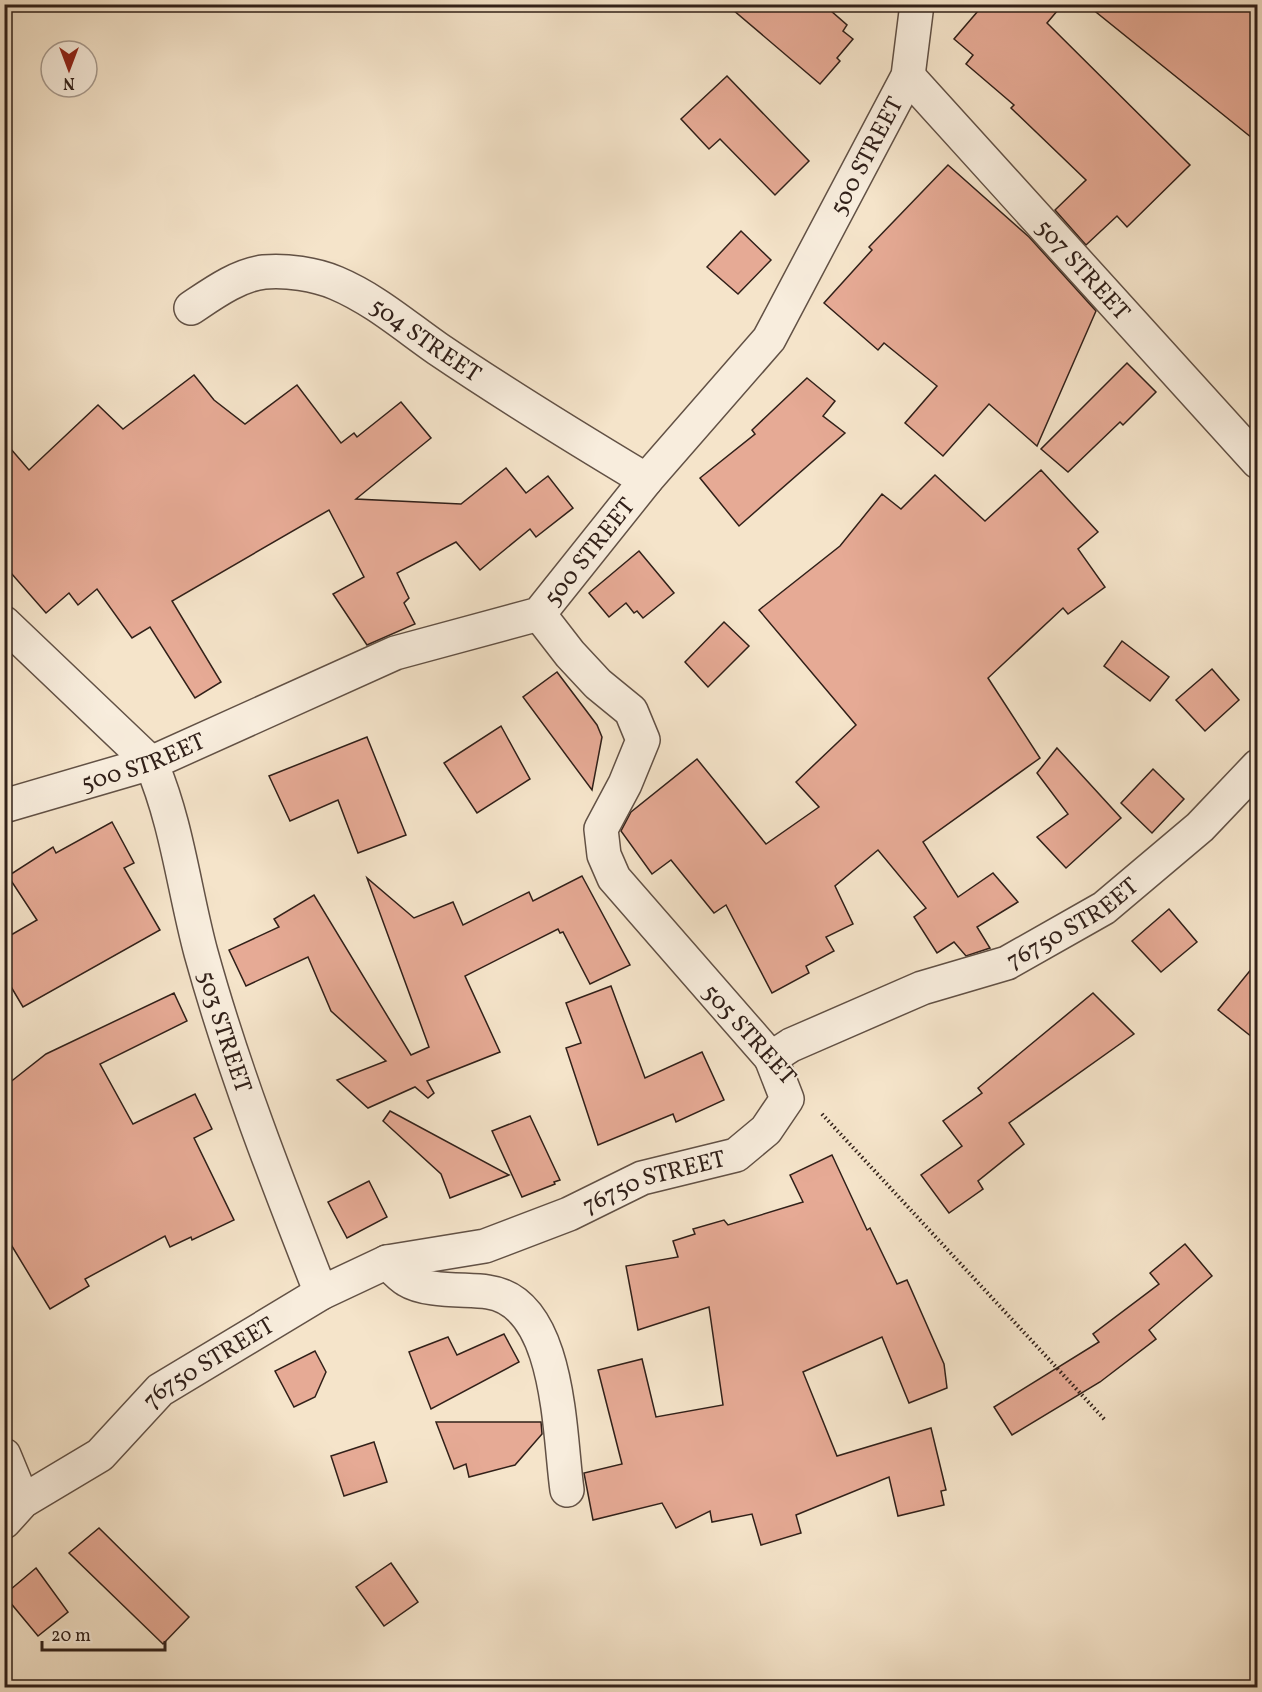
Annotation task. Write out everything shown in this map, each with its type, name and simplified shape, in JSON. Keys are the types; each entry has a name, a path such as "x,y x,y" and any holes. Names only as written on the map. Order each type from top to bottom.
{"street":[{"name":"500 STREET","path":"4,806 151,763 395,653 539,614 646,480 769,339 908,76 917,4"},
{"name":"507 STREET","path":"908,76 1257,462"},
{"name":"504 STREET","path":"191,308 228,285 262,272 293,273 334,282 376,304 438,349 516,400 646,480"},
{"name":"505 STREET","path":"539,614 570,654 598,684 631,711 643,740 625,784 601,829 604,855 614,878 771,1058"},
{"path":"4,623 151,763"},
{"name":"503 STREET","path":"151,763 162,790 201,953 256,1128 321,1293"},
{"name":"76750 STREET","path":"14,1512 99,1455 160,1390 321,1293 387,1262 485,1246 568,1214 642,1178 736,1155 766,1130 787,1099 771,1058 791,1045 922,988 1007,963 1104,908 1200,826 1257,766"},
{"path":"387,1262 409,1281 445,1289 491,1292 523,1307 541,1339 561,1411 561,1448 567,1490"},
{"path":"4,1455 14,1512"}],"path":[{"path":"818,1110 1105,1420"}],"building":[{"path":"726,4 823,4 847,25 843,31 853,39 837,58 840,61 820,84"},
{"path":"984,4 1063,4 1047,23 1190,165 1127,227 1117,216 1086,245 1055,210 1086,180 1011,108 1014,105 966,64 973,55 954,39"},
{"path":"1086,4 1257,4 1257,142"},
{"path":"727,76 809,161 775,195 720,139 709,149 681,119"},
{"path":"948,165 1029,237 1096,311 1037,446 989,404 943,456 905,423 937,386 884,343 878,350 824,303 872,250 869,247"},
{"path":"741,231 771,260 738,294 707,267"},
{"path":"1127,363 1156,392 1123,425 1120,422 1068,472 1041,449"},
{"path":"194,375 214,400 245,424 297,385 341,443 354,433 357,437 401,402 431,438 356,499 461,504 506,468 526,493 548,476 573,508 536,537 530,529 480,570 456,542 397,573 409,598 404,603 415,624 367,645 333,594 364,577 329,510 172,601 221,682 195,698 150,627 132,638 97,589 78,605 69,593 46,613 4,565 4,441 29,470 98,405 123,429"},
{"path":"807,378 835,401 823,416 845,433 739,526 700,478 755,434 752,430"},
{"path":"1041,470 1098,532 1078,549 1105,587 1068,614 1063,608 988,678 1040,758 923,842 958,897 993,873 1018,902 977,927 990,948 966,956 954,942 937,953 914,917 926,908 878,850 835,886 853,924 826,937 834,951 806,966 809,973 772,993 726,905 714,913 671,860 652,874 621,831 631,812 697,759 766,844 819,807 796,782 856,725 759,610 840,546 882,494 901,509 935,475 985,521"},
{"path":"639,551 674,593 643,618 637,611 634,613 626,603 609,617 589,593"},
{"path":"724,622 749,646 708,687 685,662"},
{"path":"1122,641 1169,677 1150,701 1104,666"},
{"path":"1212,669 1239,700 1205,731 1176,700"},
{"path":"557,672 597,725 602,737 592,790 523,697"},
{"path":"501,726 530,779 477,813 444,763"},
{"path":"367,737 406,835 358,853 338,800 290,821 269,776"},
{"path":"1057,748 1121,818 1066,868 1037,837 1068,814 1037,773"},
{"path":"1153,769 1184,799 1152,833 1121,803"},
{"path":"112,822 134,863 124,868 160,930 23,1007 4,975 4,939 37,920 8,876 53,847 56,853"},
{"path":"582,876 630,965 590,984 563,932 560,933 558,929 465,976 500,1052 427,1081 434,1093 428,1098 415,1087 368,1108 337,1080 386,1061 331,1011 308,957 246,986 229,950 279,927 274,919 314,895 411,1055 429,1047 367,878 414,918 453,902 463,925 529,892 533,901"},
{"path":"1169,909 1197,942 1161,972 1132,941"},
{"path":"1257,962 1257,1041 1218,1010"},
{"path":"611,986 645,1078 702,1052 724,1100 676,1122 673,1114 598,1145 566,1048 581,1043 566,1003"},
{"path":"174,993 187,1021 100,1064 133,1124 195,1094 212,1129 194,1138 234,1220 192,1240 191,1237 170,1247 165,1236 85,1279 89,1286 50,1309 4,1233 4,1087 46,1054"},
{"path":"1093,993 1134,1034 1009,1123 1024,1144 978,1181 983,1189 949,1213 921,1175 962,1146 943,1121 982,1093 978,1088"},
{"path":"390,1111 509,1175 450,1198 441,1174 383,1121"},
{"path":"530,1116 560,1180 522,1197 492,1131"},
{"path":"832,1155 867,1230 870,1228 897,1284 907,1280 944,1364 947,1388 909,1403 882,1337 803,1372 837,1456 931,1428 946,1490 941,1491 944,1505 898,1516 889,1477 796,1515 801,1533 761,1545 752,1514 712,1522 710,1511 676,1528 662,1503 593,1520 584,1473 622,1464 598,1370 642,1359 656,1417 723,1405 709,1307 638,1330 626,1266 678,1257 673,1241 695,1234 693,1229 724,1220 728,1225 803,1202 790,1175"},
{"path":"369,1181 387,1217 347,1238 328,1202"},
{"path":"1185,1244 1212,1276 1149,1330 1156,1339 1100,1382 1012,1435 994,1407 1099,1342 1093,1334 1159,1284 1150,1273"},
{"path":"504,1334 519,1362 431,1409 409,1352 448,1337 457,1355"},
{"path":"315,1351 326,1372 315,1397 294,1407 275,1371"},
{"path":"436,1422 541,1422 542,1434 515,1465 469,1477 466,1464 454,1469"},
{"path":"374,1442 387,1482 344,1496 331,1456"},
{"path":"99,1528 189,1617 163,1644 69,1553"},
{"path":"391,1563 418,1602 384,1626 356,1587"},
{"path":"36,1568 68,1612 38,1636 4,1595"}]}
